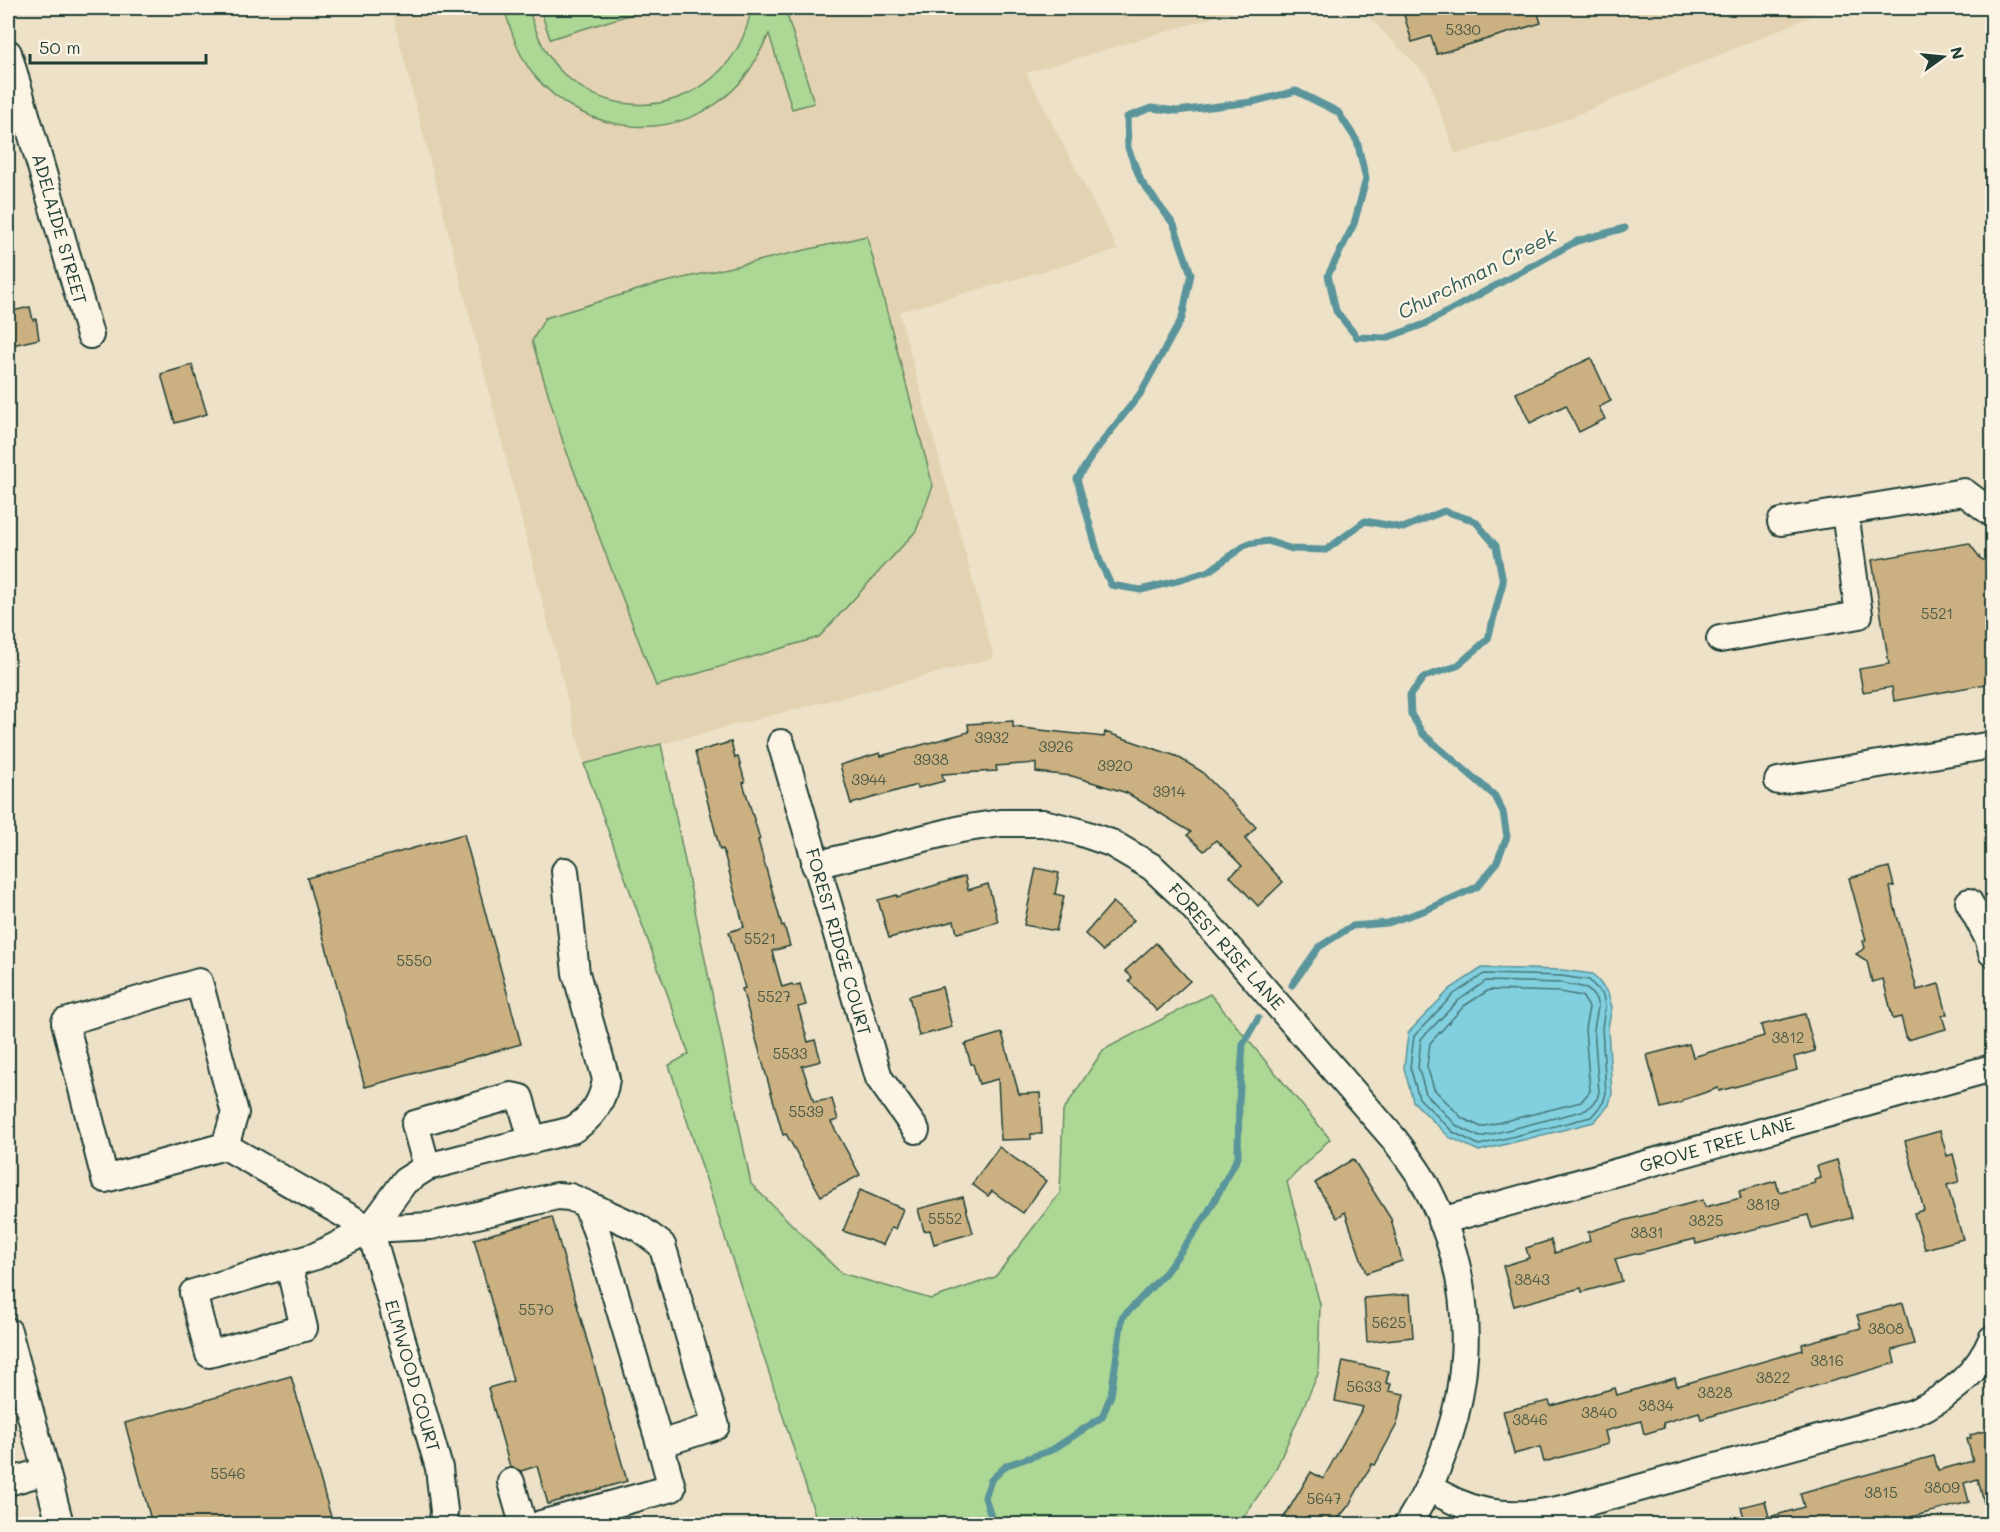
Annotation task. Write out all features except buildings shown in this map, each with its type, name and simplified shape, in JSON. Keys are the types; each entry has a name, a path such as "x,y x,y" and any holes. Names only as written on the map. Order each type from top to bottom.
{"street":[{"name":"ADELAIDE STREET","path":"8,53 90,335"},
{"path":"1782,522 1992,488"},
{"path":"1964,492 1992,513"},
{"path":"1720,639 1859,615 1845,512"},
{"name":"FOREST RIDGE COURT","path":"781,743 879,1078 916,1130"},
{"path":"1778,782 1992,745"},
{"name":"FOREST RISE LANE","path":"815,865 961,830 1001,823 1043,823 1111,843 1152,867 1186,899 1394,1139 1420,1176 1449,1240 1458,1274 1465,1338 1464,1367 1452,1428 1430,1488 1408,1524"},
{"path":"370,1229 405,1181 427,1167 572,1130 588,1118 604,1093 606,1079 576,973 565,871"},
{"path":"1969,902 1989,940 1992,953"},
{"path":"225,1146 235,1113 199,982 65,1022 105,1179 225,1146 370,1229"},
{"name":"GROVE TREE LANE","path":"1441,1221 1992,1068"},
{"path":"427,1167 415,1124 511,1096 520,1098 532,1139"},
{"path":"289,1265 304,1328 209,1354 193,1293 316,1256 370,1229 431,1226 557,1196 570,1197 639,1228 662,1245 716,1426 660,1444"},
{"path":"541,1524 672,1488 597,1233 586,1204"},
{"name":"ELMWOOD COURT","path":"370,1229 439,1468 444,1511 443,1524"},
{"path":"8,1331 60,1524"},
{"path":"1430,1488 1459,1503 1499,1514 1529,1515 1570,1507 1895,1419 1923,1409 1957,1386 1978,1364 1992,1339"},
{"path":"8,1482 46,1471"},
{"path":"511,1482 523,1524"}],"shaded area":[{"path":"391,8 1245,8 1026,73 1118,250 899,312 994,658 584,764"},
{"path":"1360,8 1831,8 1543,129 1455,154 1428,77"}],"green space":[{"path":"504,8 528,8 538,35 552,61 565,75 592,93 620,103 650,104 678,98 704,84 726,65 742,39 751,8 785,8 814,103 792,109 769,34 744,78 716,104 690,118 662,125 634,126 606,122 579,111 554,95 533,74 519,51"},
{"path":"540,8 652,8 550,39"},
{"path":"867,236 933,486 916,531 819,637 656,686 563,442 532,341 545,318 657,284"},
{"path":"661,744 751,1184 841,1273 931,1299 995,1277 1060,1193 1063,1111 1103,1050 1210,994 1330,1139 1287,1182 1320,1304 1318,1374 1275,1471 1239,1524 818,1524 669,1065 689,1054 584,764"}],"water":[{"path":"1482,968 1562,970 1593,974 1608,993 1612,1007 1608,1028 1612,1094 1609,1105 1594,1122 1479,1151 1449,1137 1413,1101 1404,1068 1408,1033 1450,989"}],"waterway":[{"name":"Churchman Creek","path":"1292,985 1319,947 1352,926 1388,923 1426,910 1477,887 1496,864 1507,837 1503,812 1495,796 1423,734 1411,714 1410,695 1424,677 1457,666 1488,639 1503,582 1496,546 1475,521 1444,511 1403,528 1365,521 1326,550 1292,549 1268,541 1247,544 1209,571 1184,579 1141,590 1111,585 1100,561 1077,479 1095,451 1140,394 1182,318 1191,274 1174,225 1141,181 1128,148 1127,117 1151,108 1177,111 1252,102 1296,91 1338,112 1357,141 1366,179 1354,224 1328,275 1336,311 1357,337 1386,338 1425,324 1577,241 1625,228"},
{"name":"Churchman Creek","path":"993,1524 985,1497 991,1480 1007,1465 1052,1450 1102,1417 1111,1395 1122,1318 1166,1272 1206,1216 1238,1157 1243,1044 1258,1018"}]}
